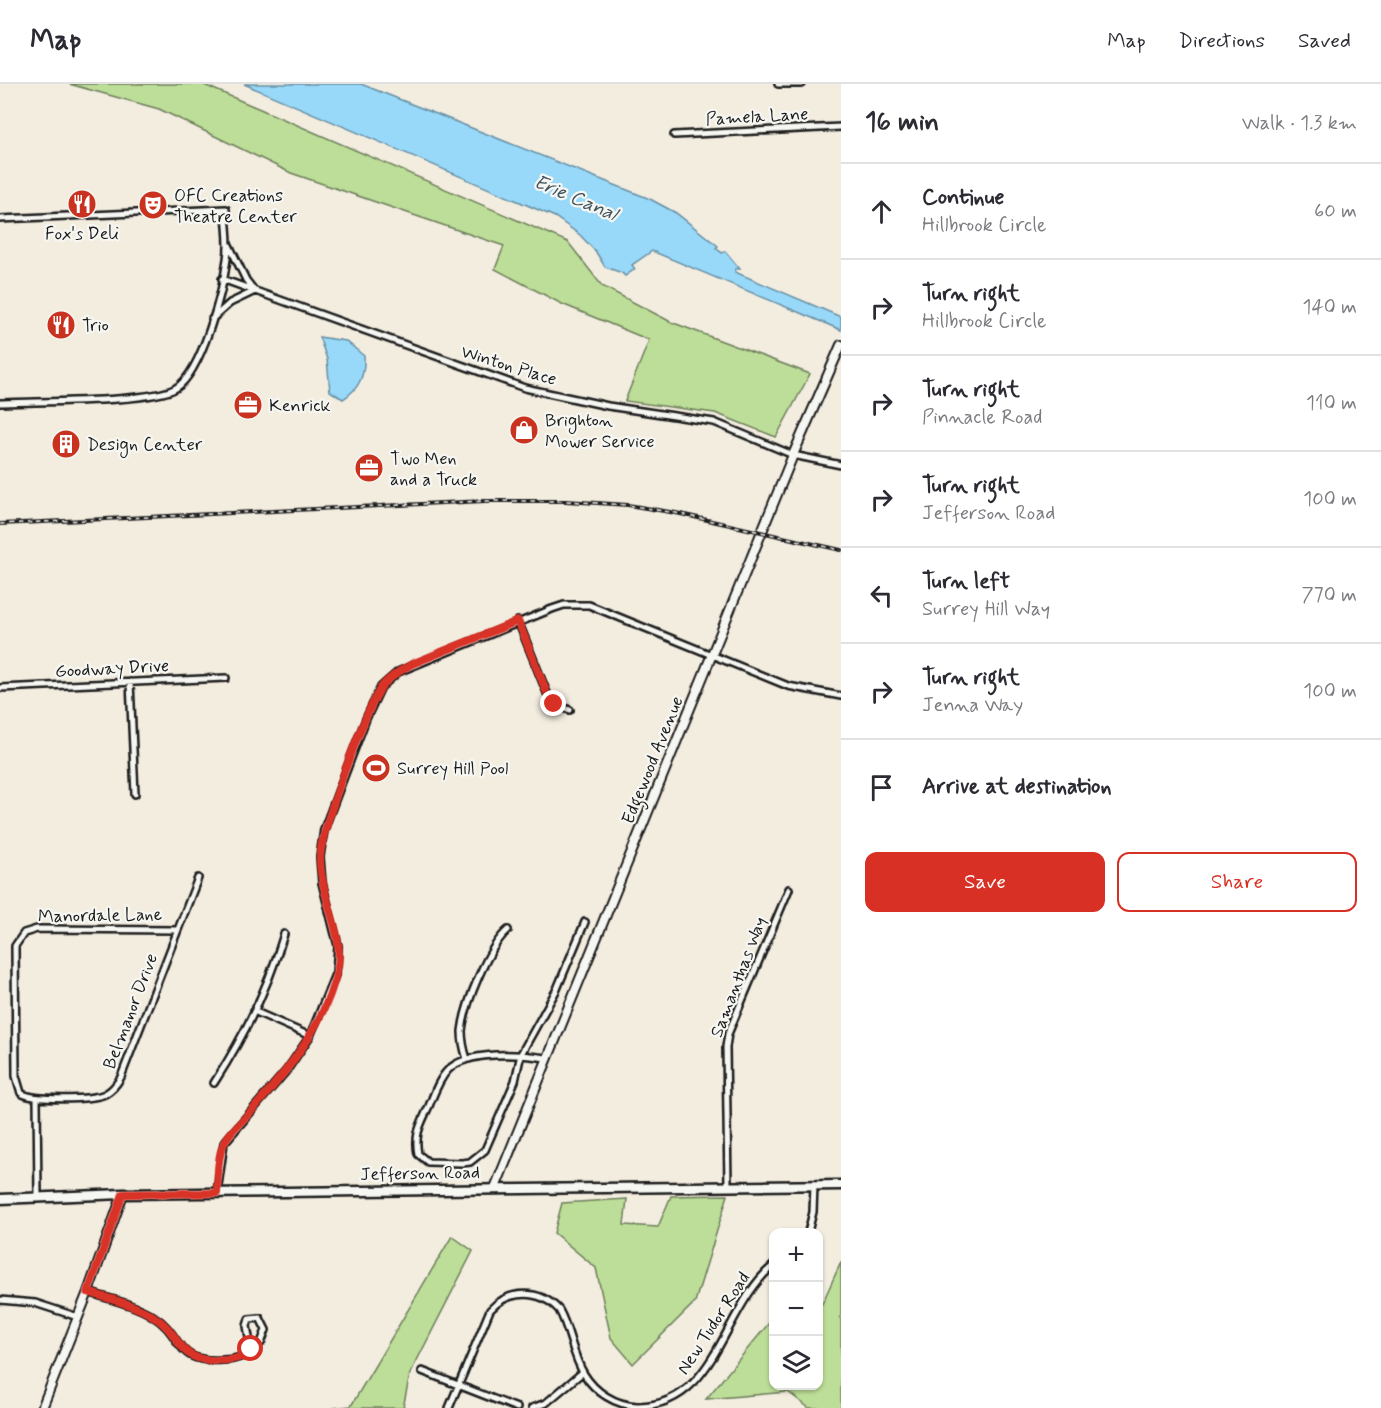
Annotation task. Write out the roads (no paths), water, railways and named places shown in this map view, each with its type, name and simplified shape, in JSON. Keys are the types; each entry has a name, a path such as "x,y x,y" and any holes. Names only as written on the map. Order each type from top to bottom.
{"main road":[{"name":"Jefferson Road","path":"0,1199 123,1194 841,1185"}],"street":[{"path":"778,84 802,84"},
{"name":"Pamela Lane","path":"674,135 841,127"},
{"path":"0,219 226,209 227,241 227,259 211,321 197,364 188,378 168,391 148,396 0,403"},
{"path":"211,321 230,303 255,291 246,280 227,241"},
{"name":"Winton Place","path":"222,279 513,385 608,406 714,422 793,455 841,465"},
{"name":"Edgewood Avenue","path":"495,1188 793,455 840,349"},
{"path":"217,1193 224,1143 287,1070 310,1036 323,1010 339,960 335,931 322,883 320,857 324,830 366,719 381,687 398,672 412,664 518,621 564,605 589,605 788,686 841,696"},
{"path":"518,621 549,698 554,704 570,710"},
{"name":"Goodway Drive","path":"0,688 226,678"},
{"path":"130,682 135,794"},
{"name":"Belmanor Drive","path":"37,1098 95,1097 116,1086 198,878"},
{"name":"Samanthas Way","path":"728,1186 726,1047 728,1034 789,889"},
{"path":"546,1058 521,1054 467,1059 455,1064 442,1078 415,1138 418,1154 425,1161 466,1163 484,1150 515,1081 521,1054 557,989 585,922"},
{"name":"Manordale Lane","path":"37,1098 24,1096 16,1084 15,946 21,936 37,929 178,930"},
{"path":"467,1059 462,1035 465,1014 496,940 508,930"},
{"path":"214,1083 256,1012 272,976 284,934"},
{"path":"256,1012 310,1036"},
{"path":"37,1098 38,1197"},
{"path":"810,1228 814,1185"},
{"path":"42,1408 88,1292 123,1194"},
{"name":"New Tudor Road","path":"583,1372 601,1392 618,1402 649,1406 669,1404 700,1377 753,1285 769,1270"},
{"path":"88,1292 156,1318 181,1349 196,1358 231,1360 244,1356 261,1343 266,1330 264,1321 255,1316 249,1319 247,1326 251,1349"},
{"path":"449,1408 490,1310 503,1299 529,1294 552,1303 563,1317 583,1372 553,1398 532,1408"},
{"path":"0,1300 35,1303 78,1317"},
{"path":"422,1371 517,1408"}],"water":[{"name":"Erie Canal","path":"244,84 361,84 650,199 676,213 718,246 716,248 722,253 725,251 740,269 735,269 735,272 841,317 841,330 652,251 632,265 635,269 625,276 605,267 596,252 580,235 555,217"},
{"path":"319,337 346,341 364,356 360,381 343,399 330,391 327,359"}],"railway":[{"path":"0,524 485,501 566,501 628,505 676,513 841,550"}],"place":[{"name":"Fox's Deli","path":"82,204"},
{"name":"OFC Creations Theatre Center","path":"153,205"},
{"name":"Trio","path":"61,325"},
{"name":"Kenrick","path":"248,405"},
{"name":"Brighton Mower Service","path":"524,430"},
{"name":"Design Center","path":"66,444"},
{"name":"Two Men and a Truck","path":"369,468"},
{"name":"Surrey Hill Pool","path":"376,768"}]}
